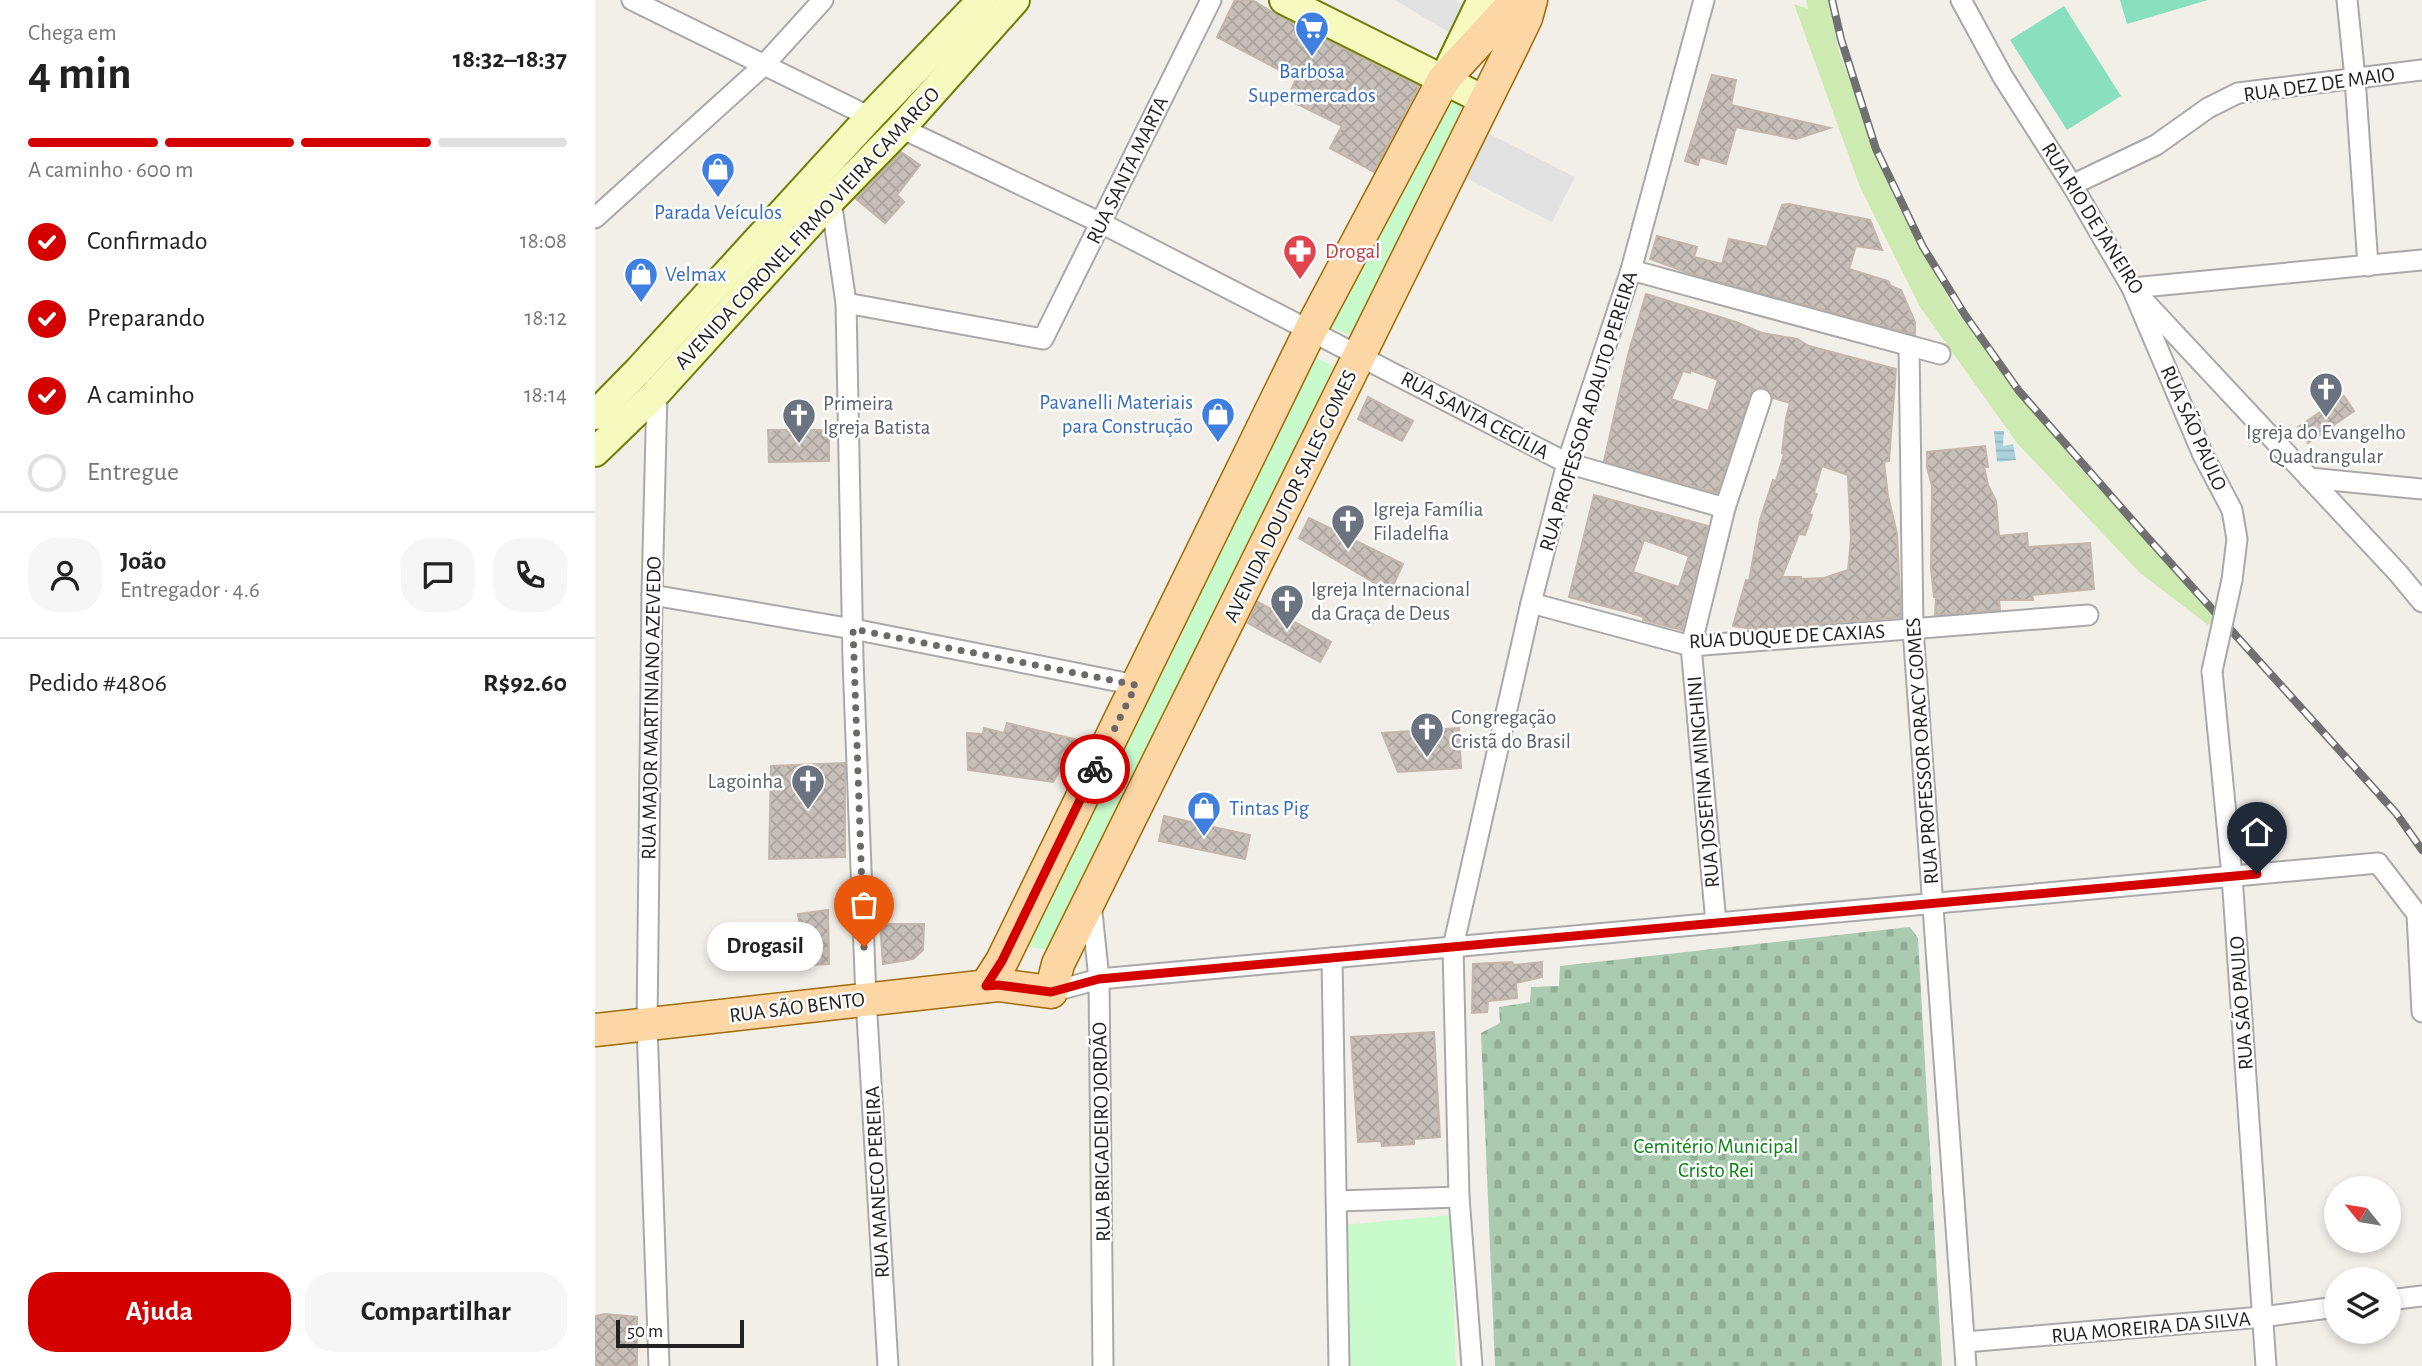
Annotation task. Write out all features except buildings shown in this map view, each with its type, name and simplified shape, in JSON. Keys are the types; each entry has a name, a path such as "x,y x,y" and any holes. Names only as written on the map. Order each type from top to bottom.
{"main road":[{"name":"AVENIDA CORONEL FIRMO VIEIRA CAMARGO","path":"595,452 657,392 820,192 870,117 982,0"},
{"name":"AVENIDA CORONEL FIRMO VIEIRA CAMARGO","path":"595,415 820,192 901,128 1015,0"},
{"path":"1284,0 1486,100"},
{"name":"AVENIDA DOUTOR SALES GOMES","path":"992,985 1311,329 1444,79 1482,0"},
{"name":"AVENIDA DOUTOR SALES GOMES","path":"1444,79 1529,4"},
{"name":"AVENIDA DOUTOR SALES GOMES","path":"1055,978 1091,899 1486,100 1529,4"},
{"name":"RUA SÃO BENTO","path":"595,1030 1055,978"}],"street":[{"path":"632,0 870,117"},
{"path":"595,218 763,66 823,0"},
{"name":"RUA SANTA MARTA","path":"846,303 1043,340 1211,0"},
{"name":"RUA PROFESSOR ADAUTO PEREIRA","path":"1472,1366 1459,1197 1453,947 1531,603 1567,463 1631,270 1704,0"},
{"name":"RUA RIO DE JANEIRO","path":"1961,0 2003,77 2072,184 2132,288 2309,478"},
{"path":"2347,0 2368,265"},
{"name":"RUA DEZ DE MAIO","path":"2072,184 2156,145 2208,108 2238,93 2422,70"},
{"path":"901,128 1101,223"},
{"name":"RUA MANECO PEREIRA","path":"820,192 846,303 853,629 866,999 888,1366"},
{"name":"RUA SANTA CECÍLIA","path":"1101,223 1567,463 1725,508"},
{"path":"2132,288 2422,260"},
{"path":"1631,270 1940,355"},
{"name":"RUA SÃO PAULO","path":"2132,288 2203,456 2232,510 2237,539 2232,580 2212,671 2232,876 2266,1366"},
{"name":"RUA PROFESSOR ORACY GOMES","path":"1909,345 1913,629 1966,1366"},
{"path":"639,370 657,392"},
{"name":"RUA MAJOR MARTINIANO AZEVEDO","path":"657,392 647,1025 659,1366"},
{"name":"RUA JOSEFINA MINGHINI","path":"1716,923 1691,646 1725,508 1761,399"},
{"path":"2309,478 2422,489"},
{"path":"2309,478 2422,602"},
{"path":"652,594 853,629 1136,685"},
{"name":"RUA DUQUE DE CAXIAS","path":"1531,603 1691,646 2088,614"},
{"name":"RUA SÃO BENTO","path":"1055,978 1099,979 2378,863 2417,914 2422,1012"},
{"name":"RUA BRIGADEIRO JORDÃO","path":"1091,899 1099,979 1103,1366"},
{"path":"1332,958 1339,1366"},
{"name":"RUA SÃO BENTO","path":"1055,978 1099,979"},
{"path":"1338,1201 1459,1197"},
{"path":"2401,1299 2422,1296"},
{"name":"RUA MOREIRA DA SILVA","path":"1965,1342 2262,1317 2324,1309"}],"green space":[{"path":"1806,0 1828,0 1839,52 1897,204 1955,310 2079,467 2220,619 2208,625 2140,573 2017,443 1920,307 1860,187 1794,4 1808,9"},
{"path":"2120,0 2208,0 2127,24"},
{"path":"2064,6 2121,96 2067,130 2010,40"},
{"path":"1447,94 1473,108 1358,338 1326,326"},
{"path":"1312,356 1341,370 1057,951 1023,946"},
{"name":"Cemitério Municipal Cristo Rei","path":"1910,927 1918,938 1942,1366 1495,1366 1481,1033 1500,1023 1499,1007 1530,1002 1531,987 1559,986 1560,966"},
{"path":"1450,1215 1456,1366 1348,1366 1344,1225"}],"shaded area":[{"path":"1395,0 1455,0 1463,5 1450,33"},
{"path":"1488,133 1575,177 1552,222 1466,178"}],"water":[{"path":"1994,431 2004,431 2003,446 2013,444 2016,460 1997,462"}],"railway":[{"path":"1832,0 1841,39 1876,149 1923,247 1965,315 2019,391 2396,813 2422,850"}],"way so far":[{"path":"864,947 853,629 1136,685 1095,769"}],"place":[{"name":"Barbosa Supermercados","path":"1312,58"},
{"name":"Parada Veículos","path":"718,199"},
{"name":"Drogal","path":"1300,281"},
{"name":"Velmax","path":"641,304"},
{"name":"Igreja do Evangelho Quadrangular","path":"2326,419"},
{"name":"Pavanelli Materiais para Construção","path":"1218,444"},
{"name":"Primeira Igreja Batista","path":"799,445"},
{"name":"Igreja Família Filadelfia","path":"1348,551"},
{"name":"Igreja Internacional da Graça de Deus","path":"1287,631"},
{"name":"Congregação Cristã do Brasil","path":"1427,759"},
{"name":"Lagoinha","path":"808,811"},
{"name":"Tintas Pig","path":"1204,838"},
{"name":"Drogasil","path":"864,947"}],"route":[{"path":"1095,769 1002,961 986,986 1051,992 1099,979 2257,874"}]}
